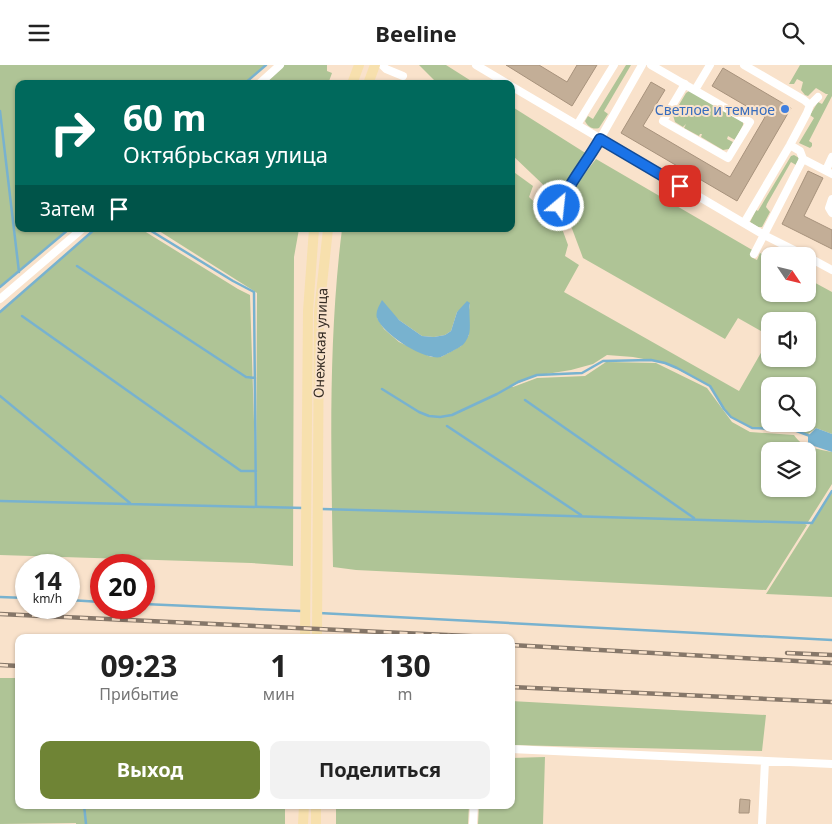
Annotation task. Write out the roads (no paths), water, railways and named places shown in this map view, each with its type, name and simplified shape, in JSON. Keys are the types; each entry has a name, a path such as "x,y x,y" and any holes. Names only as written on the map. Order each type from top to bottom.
{"main road":[{"path":"353,80 359,65"},
{"path":"369,80 375,65"},
{"name":"Онежская улица","path":"305,634 308,311 314,232"},
{"name":"Онежская улица","path":"317,634 319,312 328,232"},
{"path":"303,824 304,809"},
{"path":"316,809 316,824"}],"street":[{"path":"263,80 280,65"},
{"path":"382,65 386,69 402,76"},
{"path":"476,65 501,80"},
{"path":"577,125 614,65"},
{"path":"559,206 575,177 592,153 642,65"},
{"path":"651,65 696,90 750,123 728,158 663,121 685,84"},
{"path":"696,90 710,65"},
{"path":"744,65 810,105"},
{"path":"515,88 787,247"},
{"path":"744,223 808,113 810,105 818,97"},
{"path":"790,145 800,151 803,159 829,172 832,157"},
{"path":"754,254 803,159"},
{"path":"832,199 830,208 832,213"},
{"path":"0,299 78,232"},
{"path":"816,262 832,270"},
{"path":"515,749 832,764"},
{"path":"762,824 765,761"},
{"path":"473,824 474,809"}],"water":[{"path":"382,300 399,320 422,336 434,337 445,335 451,331 457,312 467,301 470,303 470,330 468,337 462,345 441,357 425,355 415,351 395,338 377,318"},
{"path":"816,428 832,434 832,452 816,447 816,442 808,442 808,436 812,432 816,432"}],"waterway":[{"path":"249,80 266,65"},
{"path":"0,111 19,272"},
{"path":"0,287 65,232"},
{"path":"0,312 92,232"},
{"path":"153,232 254,292 256,507"},
{"path":"77,266 246,377 255,378"},
{"path":"22,316 241,471 256,471"},
{"path":"382,389 419,412 429,416 440,417 452,415 518,382 537,375 582,373 603,361 651,360 677,368 710,386 731,417 752,428 794,430 810,436"},
{"path":"0,396 130,503"},
{"path":"525,400 694,518"},
{"path":"447,426 581,515"},
{"path":"322,509 812,523 832,491"},
{"path":"0,501 304,508"},
{"path":"0,597 15,598"},
{"path":"80,601 90,601"},
{"path":"155,604 301,611"},
{"path":"319,613 832,640"},
{"path":"84,809 86,824"}],"railway":[{"path":"0,614 425,634"},
{"path":"515,645 832,663"},
{"path":"787,653 832,655"},
{"path":"0,665 15,666"},
{"path":"515,687 832,702"}],"place":[{"name":"Светлое и темное","path":"785,109"}]}
